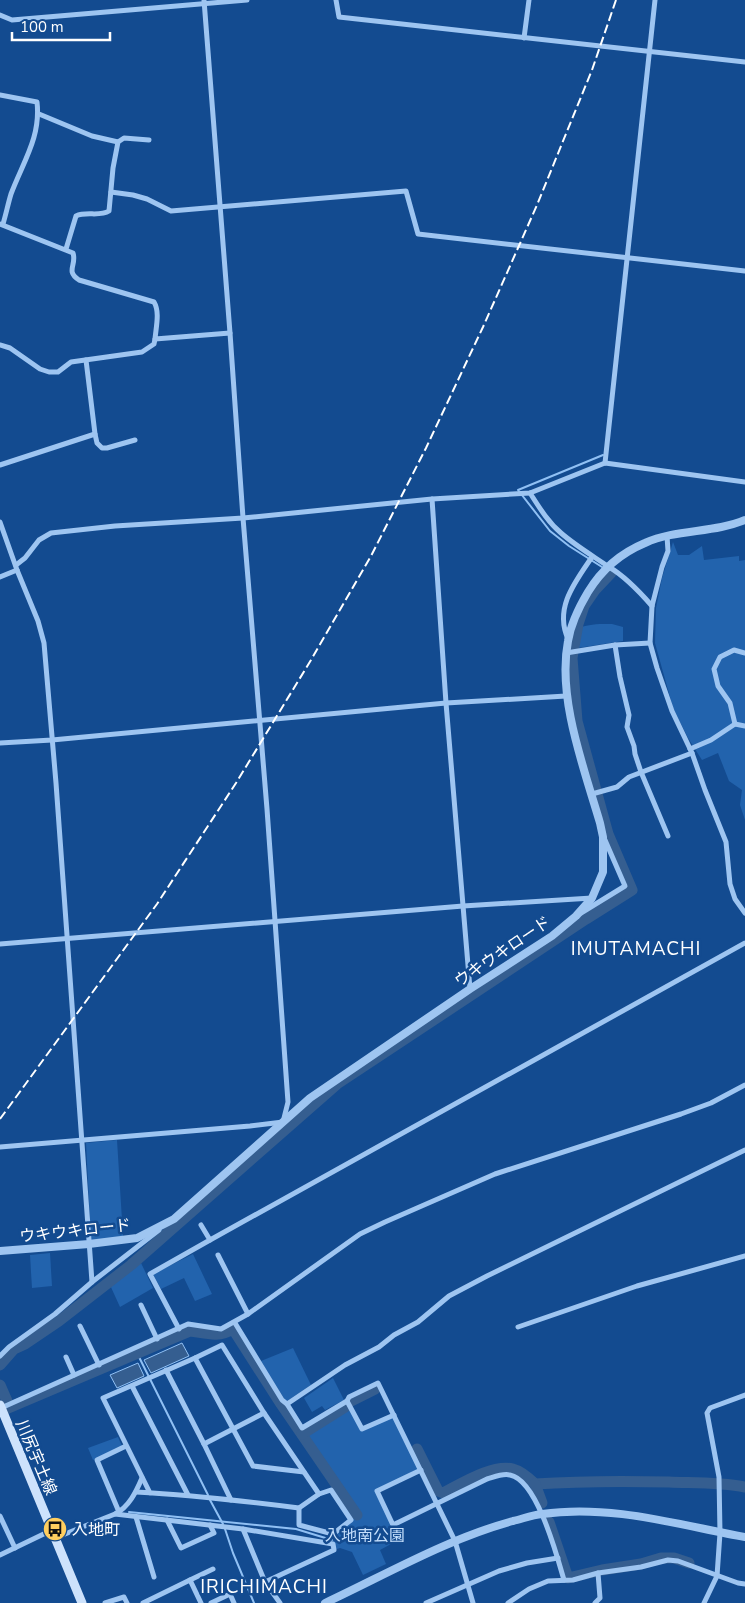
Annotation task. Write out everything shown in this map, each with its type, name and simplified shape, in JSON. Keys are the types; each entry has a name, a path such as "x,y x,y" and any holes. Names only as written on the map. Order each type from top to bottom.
{"main road":[{"name":"川尻宇土線","path":"1,1407 2,1418 54,1534 82,1603"}],"street":[{"path":"0,15 12,20 204,2 247,0"},
{"path":"336,0 339,17 745,62"},
{"path":"524,38 529,0"},
{"path":"606,463 655,0"},
{"path":"0,1147 283,1122 288,1102 276,922 204,2"},
{"path":"0,95 37,102 39,114 35,140 11,195 2,224 73,253 71,271 73,276 79,280 154,302 157,311 154,344 142,352 71,362 58,372 40,369 10,348 0,345"},
{"path":"39,114 92,136 118,142"},
{"path":"66,249 76,216 81,214 108,213 118,142 124,138 148,140"},
{"path":"111,192 146,198 171,212 406,191 418,234 745,271"},
{"path":"155,339 230,333"},
{"path":"86,360 97,443 102,448 107,448 136,440"},
{"path":"0,465 95,434"},
{"path":"0,577 16,567 39,540 51,533 115,526 243,518 432,499 530,494 606,463 745,482"},
{"path":"530,494 560,533 627,580 652,606"},
{"path":"432,499 446,703 470,989"},
{"name":"ウキウキロード","path":"0,1251 138,1238 174,1219 310,1098 470,989 552,936 576,916 592,898 603,872 603,837 566,696 566,653 575,615 597,579 624,553 647,542 667,536 745,520"},
{"path":"0,522 38,621 44,643 83,1140 92,1282"},
{"path":"667,536 668,551 652,606 650,643 672,711 691,751 704,790 726,842 730,884 735,899 745,913"},
{"path":"568,640 562,615 575,582 592,557"},
{"path":"566,653 615,645 650,643"},
{"path":"615,645 630,715 627,727 641,772 668,836"},
{"path":"735,724 730,703 718,686 714,669 720,657 734,650 745,653"},
{"path":"0,743 52,740 446,703 566,696"},
{"path":"592,794 617,787 629,777 691,751 735,724 745,726"},
{"path":"576,916 625,886 603,837"},
{"path":"0,944 463,906 592,898"},
{"path":"179,1328 150,1274 745,943"},
{"path":"1,1407 188,1324 222,1329 248,1314 360,1234 495,1174 711,1103 745,1085"},
{"path":"287,1404 345,1365 379,1347 394,1335 418,1322 449,1296 745,1150"},
{"path":"0,1356 9,1347 55,1314 92,1282 174,1219"},
{"path":"201,1225 210,1240"},
{"path":"218,1255 248,1314"},
{"path":"518,1327 637,1286 745,1256"},
{"path":"141,1305 157,1338"},
{"path":"234,1323 282,1400 287,1404 302,1428 348,1401 349,1396 378,1383 455,1541 473,1603"},
{"path":"80,1326 99,1364"},
{"path":"150,1493 103,1398 222,1345 264,1413 319,1494"},
{"path":"66,1357 74,1376"},
{"path":"195,1358 253,1466 304,1472"},
{"path":"166,1370 230,1500"},
{"path":"132,1386 188,1495"},
{"path":"704,1603 717,1576 720,1533 719,1477 707,1413 710,1408 745,1395"},
{"path":"348,1401 362,1429 394,1415"},
{"path":"204,1444 264,1413"},
{"path":"117,1513 97,1460 126,1446"},
{"path":"421,1470 377,1491 393,1525 487,1479 501,1475 511,1475 520,1480 531,1493 542,1514 564,1580"},
{"path":"0,1555 54,1534 117,1513 124,1509 136,1492 142,1478"},
{"path":"136,1492 188,1495 299,1508 319,1494 331,1490 351,1520 333,1534 299,1525 299,1508"},
{"path":"325,1603 486,1528 542,1514 605,1512 636,1516 745,1537"},
{"path":"117,1513 136,1517 243,1529 333,1544 334,1550 265,1582"},
{"path":"0,1516 15,1548"},
{"path":"136,1517 154,1577"},
{"path":"167,1520 181,1548 214,1534 210,1525"},
{"path":"243,1529 265,1582 280,1603"},
{"path":"426,1603 499,1571 527,1563 558,1558"},
{"path":"508,1603 512,1599 548,1581 573,1580 598,1573 641,1567 668,1560 678,1561 738,1584 745,1584"},
{"path":"143,1603 213,1569"},
{"path":"595,1603 600,1598 598,1573"},
{"path":"190,1580 201,1603"},
{"path":"212,1603 230,1594 234,1603"},
{"path":"158,1596 162,1603"},
{"path":"105,1603 124,1597 126,1603"}],"green space":[{"path":"673,542 678,555 689,555 702,546 704,560 739,556 739,561 745,560 745,820 740,805 742,790 729,781 718,753 702,760 688,738 673,708 655,643 656,608 662,578"},
{"path":"600,624 612,624 623,627 623,641 571,649 574,636 579,629"},
{"path":"117,1140 123,1236 91,1241 86,1143"},
{"path":"50,1253 52,1286 32,1288 30,1255"},
{"path":"193,1254 212,1294 195,1301 184,1278 161,1289 153,1274"},
{"path":"141,1263 153,1288 120,1307 110,1285"},
{"path":"293,1348 311,1385 287,1401 284,1400 261,1361"},
{"path":"333,1378 344,1400 325,1410 322,1406 312,1412 304,1398"},
{"name":"入地南公園","path":"351,1407 362,1429 394,1415 421,1470 377,1491 393,1525 385,1530 391,1544 380,1550 386,1564 363,1575 352,1552 340,1548 334,1550 333,1534 359,1515 307,1435"},
{"path":"118,1437 122,1446 93,1460 88,1448"}],"shaded area":[{"path":"182,1343 189,1356 151,1373 144,1360"},
{"path":"138,1363 144,1376 117,1388 110,1375"}],"waterway":[{"path":"602,567 569,546 550,531 518,490 603,455"},
{"path":"0,1365 14,1349 25,1344 59,1321 131,1265 337,1084 632,890 608,834 577,721 572,658 578,624 584,606 595,590 611,573"},
{"path":"6,1409 190,1331 217,1334 233,1329 281,1404 357,1515"},
{"path":"137,1353 208,1495"},
{"path":"0,1385 7,1401"},
{"path":"351,1401 375,1389"},
{"path":"302,1434 345,1407"},
{"path":"417,1449 438,1491 443,1493 486,1472 505,1468 519,1471 535,1484 652,1482 717,1483 745,1487"},
{"path":"535,1484 542,1503"},
{"path":"210,1500 223,1524"},
{"path":"129,1512 296,1529 332,1540"},
{"path":"549,1522 568,1578 641,1564 661,1558 674,1558 689,1563"},
{"path":"225,1529 254,1603"}],"railway":[{"path":"0,1119 157,904 236,783 311,660 371,556 426,448 483,327 537,205 592,70 616,0"}],"place":[{"name":"入地町","path":"55,1529"}],"district":[{"name":"IMUTAMACHI","path":"636,948"},
{"name":"IRICHIMACHI","path":"264,1586"}]}
